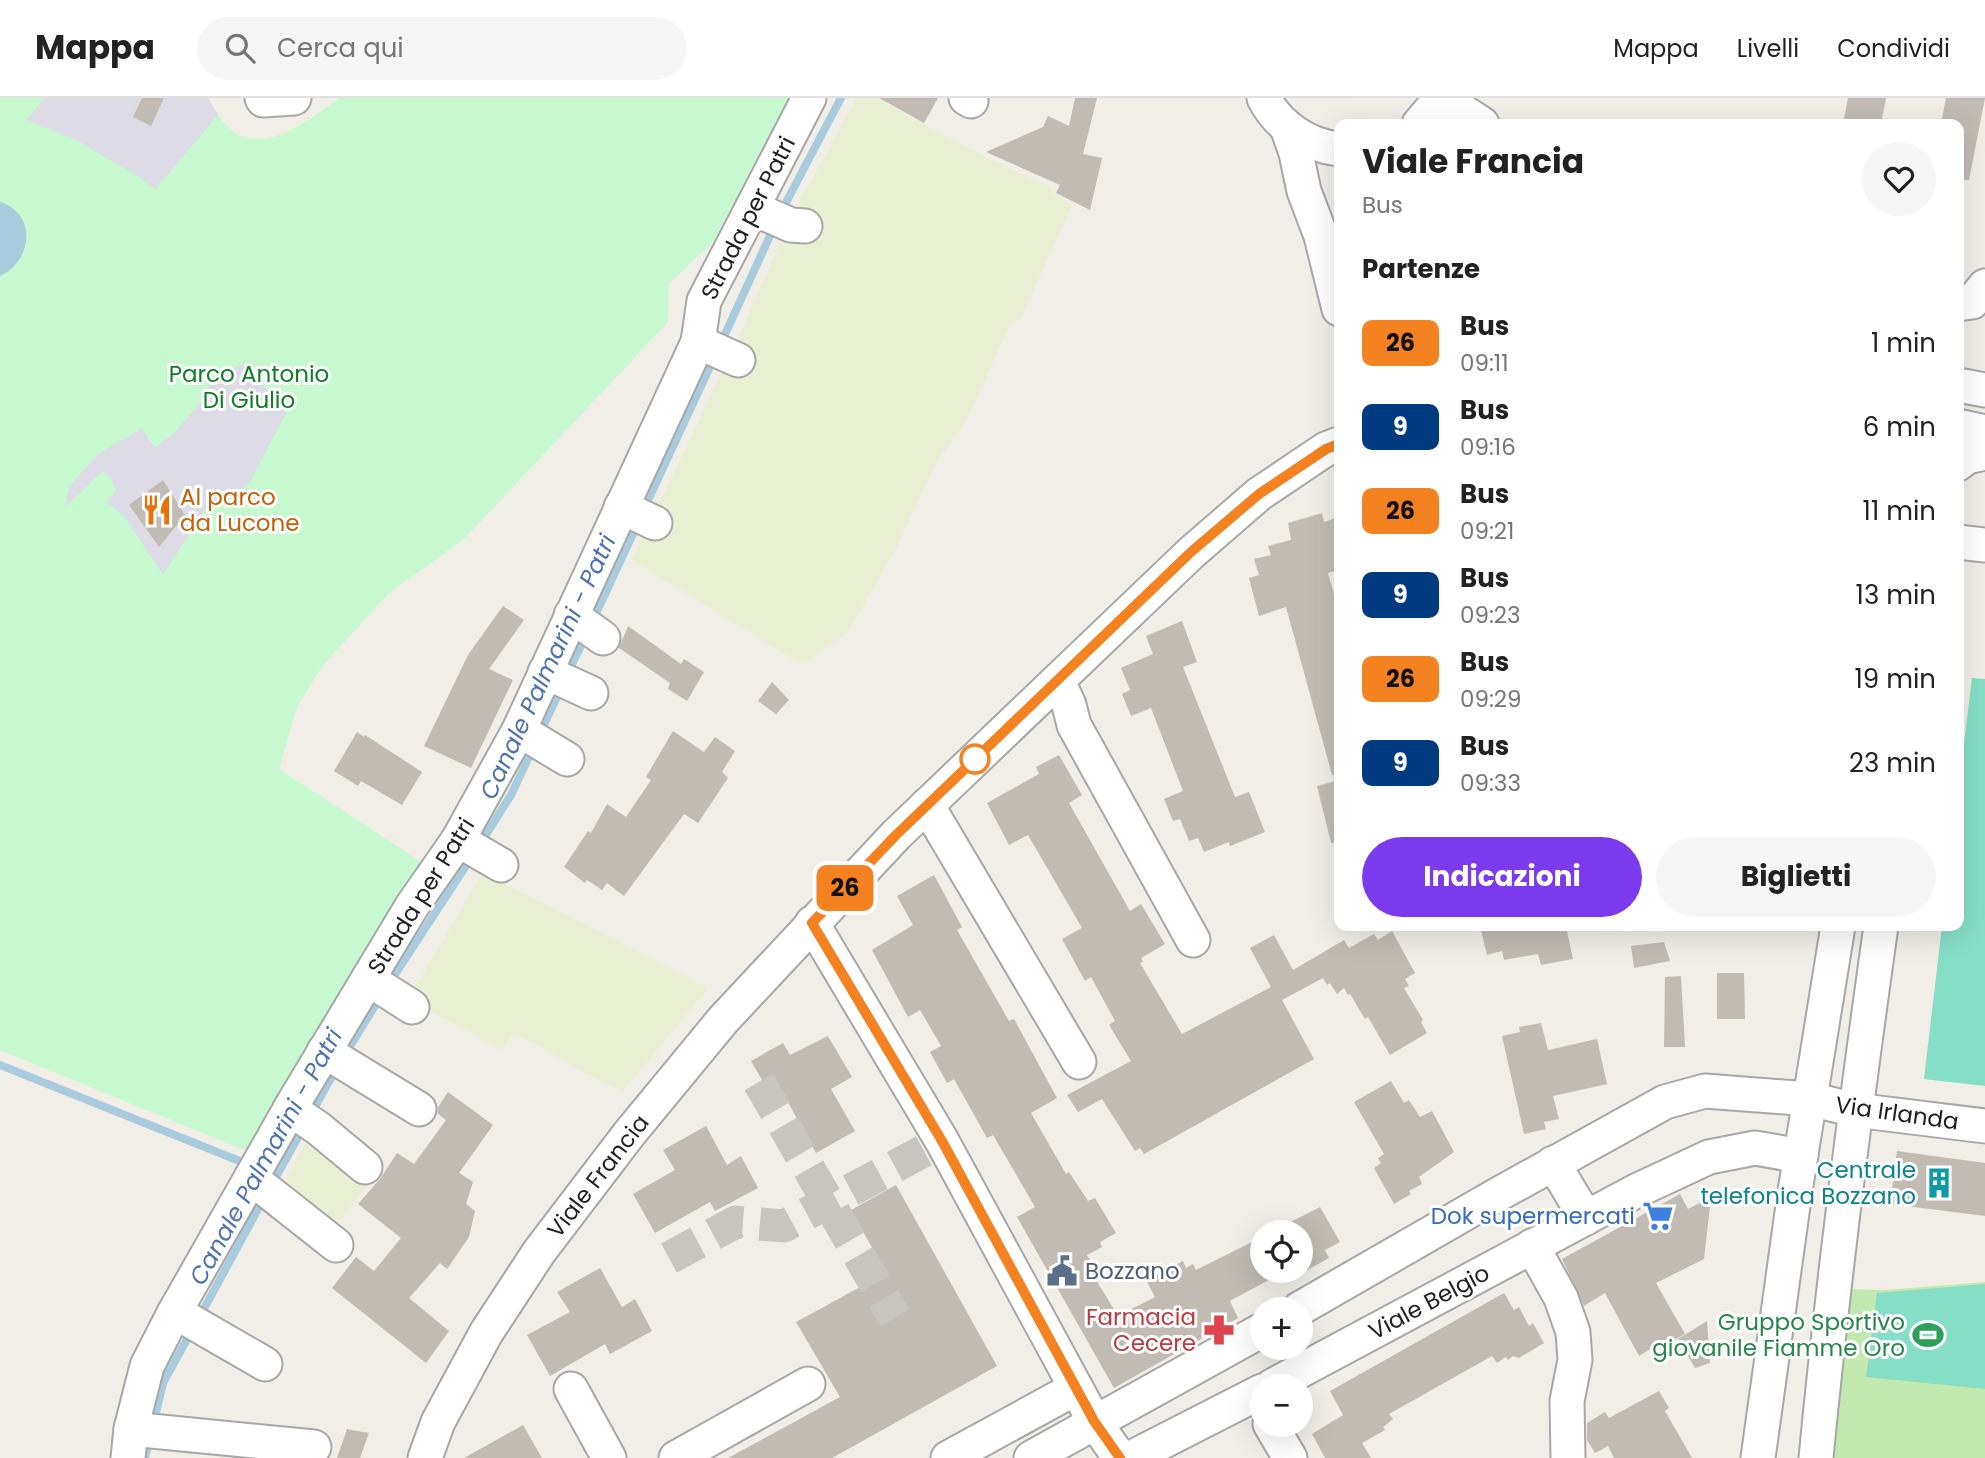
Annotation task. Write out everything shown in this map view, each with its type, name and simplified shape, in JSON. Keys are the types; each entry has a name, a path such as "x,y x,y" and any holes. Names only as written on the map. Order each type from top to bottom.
{"street":[{"path":"262,98 293,98"},
{"name":"Strada per Patri","path":"140,1437 147,1366 189,1320 262,1187 337,1060 371,981 412,906 478,852 540,743 588,626 621,507 717,351 704,301 779,218 809,98"},
{"path":"1264,98 1287,127 1307,140 1334,149"},
{"path":"1423,119 1442,98 1474,119"},
{"path":"1287,127 1304,191 1321,236 1334,289"},
{"path":"1321,236 1318,168 1334,150"},
{"path":"1964,303 1972,302 1985,286"},
{"path":"1964,386 1985,390"},
{"path":"1964,427 1985,432"},
{"name":"Viale Francia","path":"425,1458 438,1422 486,1333 539,1252 629,1134 715,1031 812,923 927,805 1191,552 1259,494 1334,446"},
{"path":"1964,459 1985,453"},
{"path":"621,507 656,523"},
{"path":"1964,543 1985,545"},
{"path":"1058,681 1069,705 1074,725 1193,940"},
{"path":"927,805 1079,1062"},
{"path":"812,923 942,1141 1094,1421 1120,1458"},
{"path":"1758,1458 1801,1156 1836,938 1879,941 1855,1110 1816,1458"},
{"path":"371,981 408,1005"},
{"path":"337,1060 419,1108"},
{"path":"1313,1301 1665,1102 1705,1091 1810,1100"},
{"name":"Via Irlanda","path":"1810,1100 1855,1110 1985,1126"},
{"path":"302,1117 366,1167"},
{"name":"Viale Belgio","path":"1302,1374 1532,1246 1709,1157 1755,1148 1801,1156"},
{"path":"1553,1163 1586,1218"},
{"path":"262,1187 336,1245"},
{"path":"1532,1246 1561,1298 1573,1332 1574,1360 1567,1401 1568,1458"},
{"path":"189,1320 265,1364"},
{"path":"1031,1458 1250,1337"},
{"path":"1222,1353 1250,1383"},
{"path":"676,1458 808,1384"},
{"path":"948,1458 1076,1388"},
{"path":"571,1389 610,1458"},
{"name":"Viale Belgio","path":"1131,1458 1250,1402"},
{"path":"140,1437 314,1447"},
{"path":"1278,1437 1290,1458"}],"green space":[{"name":"Parco Antonio Di Giulio","path":"0,98 208,98 231,130 248,138 262,139 290,130 339,98 789,98 713,242 669,283 668,322 464,539 390,592 323,665 297,706 279,769 424,864 252,1153 0,1050"},
{"path":"857,98 875,98 1003,166 1050,186 1053,193 1072,205 1021,318 1009,327 968,417 933,468 897,547 848,632 803,665 632,560 732,352 793,214"},
{"path":"1972,678 1985,679 1985,1086 1924,1079 1941,931 1964,931 1964,744"},
{"path":"483,873 708,988 623,1091 596,1079 514,1032 502,1050 408,999"},
{"path":"310,1137 370,1183 331,1230 282,1195 297,1157"},
{"path":"1985,1282 1985,1458 1828,1458 1848,1289 1886,1290"},
{"name":"Gruppo Sportivo giovanile Fiamme Oro","path":"1985,1284 1985,1389 1866,1377 1877,1293"}],"shaded area":[{"path":"45,98 142,98 133,117 150,126 164,98 208,98 218,115 155,190 141,178 76,140 26,120"},
{"path":"246,364 286,414 250,481 241,491 215,507 205,509 163,575 124,516 106,502 116,491 111,479 103,471 65,507 70,485 98,454 142,428 155,448 175,432 200,403 210,384 229,369","holes":["162,481 185,515 159,547 129,505"]}],"water":[{"path":"0,202 21,217 26,238 19,260 0,276"}],"building":[{"path":"142,98 164,98 151,126 133,117"},
{"path":"879,98 938,98 924,123"},
{"path":"1075,98 1097,98 1083,154 1102,158 1090,210 1056,193 1060,185 986,152 1043,127 1048,116 1069,126"},
{"path":"1848,98 1886,98 1882,119 1844,119"},
{"path":"1946,98 1985,98 1969,180 1964,180 1964,119 1942,119"},
{"name":"Al parco da Lucone","path":"163,480 185,515 159,547 129,505"},
{"path":"1322,513 1324,522 1334,519 1334,571 1328,573 1334,594 1334,775 1286,607 1259,616 1249,578 1259,575 1254,559 1271,555 1268,546 1291,540 1288,523"},
{"path":"503,606 524,620 489,669 513,680 471,768 424,746 468,655"},
{"path":"1182,621 1197,662 1183,667 1235,797 1249,792 1265,832 1230,846 1229,842 1204,852 1198,838 1189,841 1180,819 1173,821 1164,799 1183,791 1151,708 1131,716 1122,694 1130,690 1121,668 1153,654 1146,636"},
{"path":"628,626 681,664 684,659 704,672 687,701 668,689 670,683 619,648"},
{"path":"772,682 789,700 776,714 758,701"},
{"path":"673,731 704,752 715,737 735,751 722,772 728,778 698,823 684,814 624,896 607,883 602,890 587,880 585,883 564,867 588,831 591,833 607,804 626,817 651,780 646,777"},
{"path":"357,732 422,772 402,805 361,781 358,786 334,771"},
{"path":"1059,755 1082,795 1069,803 1130,911 1141,904 1165,944 1141,958 1143,962 1140,963 1182,1034 1271,987 1250,948 1274,935 1293,970 1344,940 1349,948 1374,934 1378,940 1392,931 1415,973 1405,979 1409,986 1404,988 1423,1020 1421,1022 1427,1033 1390,1055 1368,1017 1365,1019 1350,994 1348,995 1344,988 1337,994 1323,978 1282,1000 1314,1059 1144,1154 1140,1148 1135,1151 1102,1099 1078,1112 1067,1095 1131,1061 1109,1025 1115,1021 1091,977 1085,981 1062,939 1082,928 1028,835 1009,845 987,803 1039,774 1036,767"},
{"path":"1334,781 1334,843 1331,843 1317,786"},
{"path":"934,875 962,927 957,930 1009,1021 1014,1019 1057,1098 1031,1113 1066,1174 1069,1172 1088,1201 1095,1198 1116,1233 1100,1242 1102,1247 1087,1255 1100,1278 1096,1280 1118,1316 1155,1297 1146,1280 1183,1261 1186,1268 1193,1264 1196,1270 1250,1243 1250,1283 1263,1283 1230,1301 1238,1318 1114,1388 1017,1217 1035,1207 993,1135 987,1138 954,1079 947,1083 930,1052 941,1046 920,1010 908,1017 872,950 913,925 897,896"},
{"path":"1481,931 1567,931 1573,959 1541,965 1538,954 1504,960 1502,951 1487,955"},
{"path":"1664,942 1670,961 1634,968 1631,946"},
{"path":"1717,973 1744,973 1745,1019 1717,1019"},
{"path":"1681,976 1685,1047 1664,1047 1665,977"},
{"path":"1541,1023 1548,1050 1597,1039 1607,1084 1553,1096 1559,1119 1544,1122 1546,1129 1524,1134 1502,1036 1520,1032 1519,1027"},
{"path":"828,1036 852,1077 831,1089 855,1131 816,1153 785,1097 775,1102 751,1061 783,1043 790,1055"},
{"path":"1391,1081 1404,1103 1409,1100 1420,1117 1432,1111 1454,1152 1419,1177 1422,1184 1394,1204 1374,1168 1381,1163 1378,1158 1384,1154 1354,1102"},
{"path":"448,1092 493,1125 459,1173 473,1182 466,1204 475,1211 469,1237 447,1269 440,1263 409,1298 449,1331 426,1363 332,1288 356,1257 374,1271 401,1238 358,1204 380,1179 397,1153 414,1164 446,1120 437,1113"},
{"path":"706,1126 727,1165 741,1156 758,1188 715,1211 710,1202 655,1233 633,1194 675,1170 663,1150"},
{"name":"Centrale telefonica Bozzano","path":"1897,1151 1985,1163 1985,1216 1890,1204"},
{"path":"896,1185 997,1366 832,1458 728,1458 840,1397 796,1322 886,1273 851,1210"},
{"path":"1680,1194 1688,1209 1711,1197 1704,1259 1656,1283 1685,1334 1639,1356 1605,1293 1584,1306 1562,1259"},
{"path":"1320,1207 1340,1242 1325,1250 1329,1258 1313,1267 1313,1220 1295,1220"},
{"path":"600,1268 622,1307 635,1299 652,1331 610,1354 605,1344 550,1376 527,1335 570,1312 557,1292"},
{"path":"1504,1293 1514,1310 1519,1307 1529,1326 1533,1323 1544,1343 1519,1358 1513,1356 1508,1360 1506,1357 1497,1363 1492,1356 1389,1414 1393,1419 1383,1427 1385,1430 1362,1443 1371,1458 1325,1458 1313,1433 1343,1415 1330,1391"},
{"path":"1707,1321 1710,1363 1695,1368 1678,1339"},
{"path":"1659,1391 1669,1408 1665,1411 1692,1458 1614,1458 1608,1446 1595,1453 1587,1440 1587,1423 1605,1412 1609,1418"},
{"path":"523,1425 542,1458 464,1458"},
{"path":"347,1429 369,1433 360,1458 337,1458"}],"waterway":[{"name":"Canale Palmarini - Patri","path":"781,212 841,98"},
{"name":"Canale Palmarini - Patri","path":"721,343 774,227"},
{"name":"Canale Palmarini - Patri","path":"643,511 714,358"},
{"name":"Canale Palmarini - Patri","path":"592,622 638,523"},
{"name":"Canale Palmarini - Patri","path":"568,673 586,634"},
{"name":"Canale Palmarini - Patri","path":"540,733 561,688"},
{"name":"Canale Palmarini - Patri","path":"480,844 511,795 533,748"},
{"name":"Canale Palmarini - Patri","path":"388,985 471,858"},
{"name":"Canale Palmarini - Patri","path":"344,1056 381,996"},
{"path":"0,1065 242,1162"},
{"name":"Canale Palmarini - Patri","path":"311,1114 337,1067"},
{"name":"Canale Palmarini - Patri","path":"272,1184 303,1128"},
{"name":"Canale Palmarini - Patri","path":"200,1316 264,1198"},
{"name":"Canale Palmarini - Patri","path":"153,1425 163,1383 192,1330"},
{"name":"Canale Palmarini - Patri","path":"145,1458 150,1437"}],"tunnel":[{"path":"759,1082 895,1318"},
{"path":"669,1258 736,1222 784,1226 942,1141"}],"bus line":[{"name":"26","path":"1120,1458 1094,1421 942,1141 812,923 896,835 1191,552 1259,494 1334,446"}],"place":[{"name":"Al parco da Lucone","path":"157,510"},
{"name":"Centrale telefonica Bozzano","path":"1939,1183"},
{"name":"Dok supermercati","path":"1658,1216"},
{"name":"Bozzano","path":"1062,1271"},
{"name":"Farmacia Cecere","path":"1219,1330"},
{"name":"Gruppo Sportivo giovanile Fiamme Oro","path":"1928,1335"}]}
